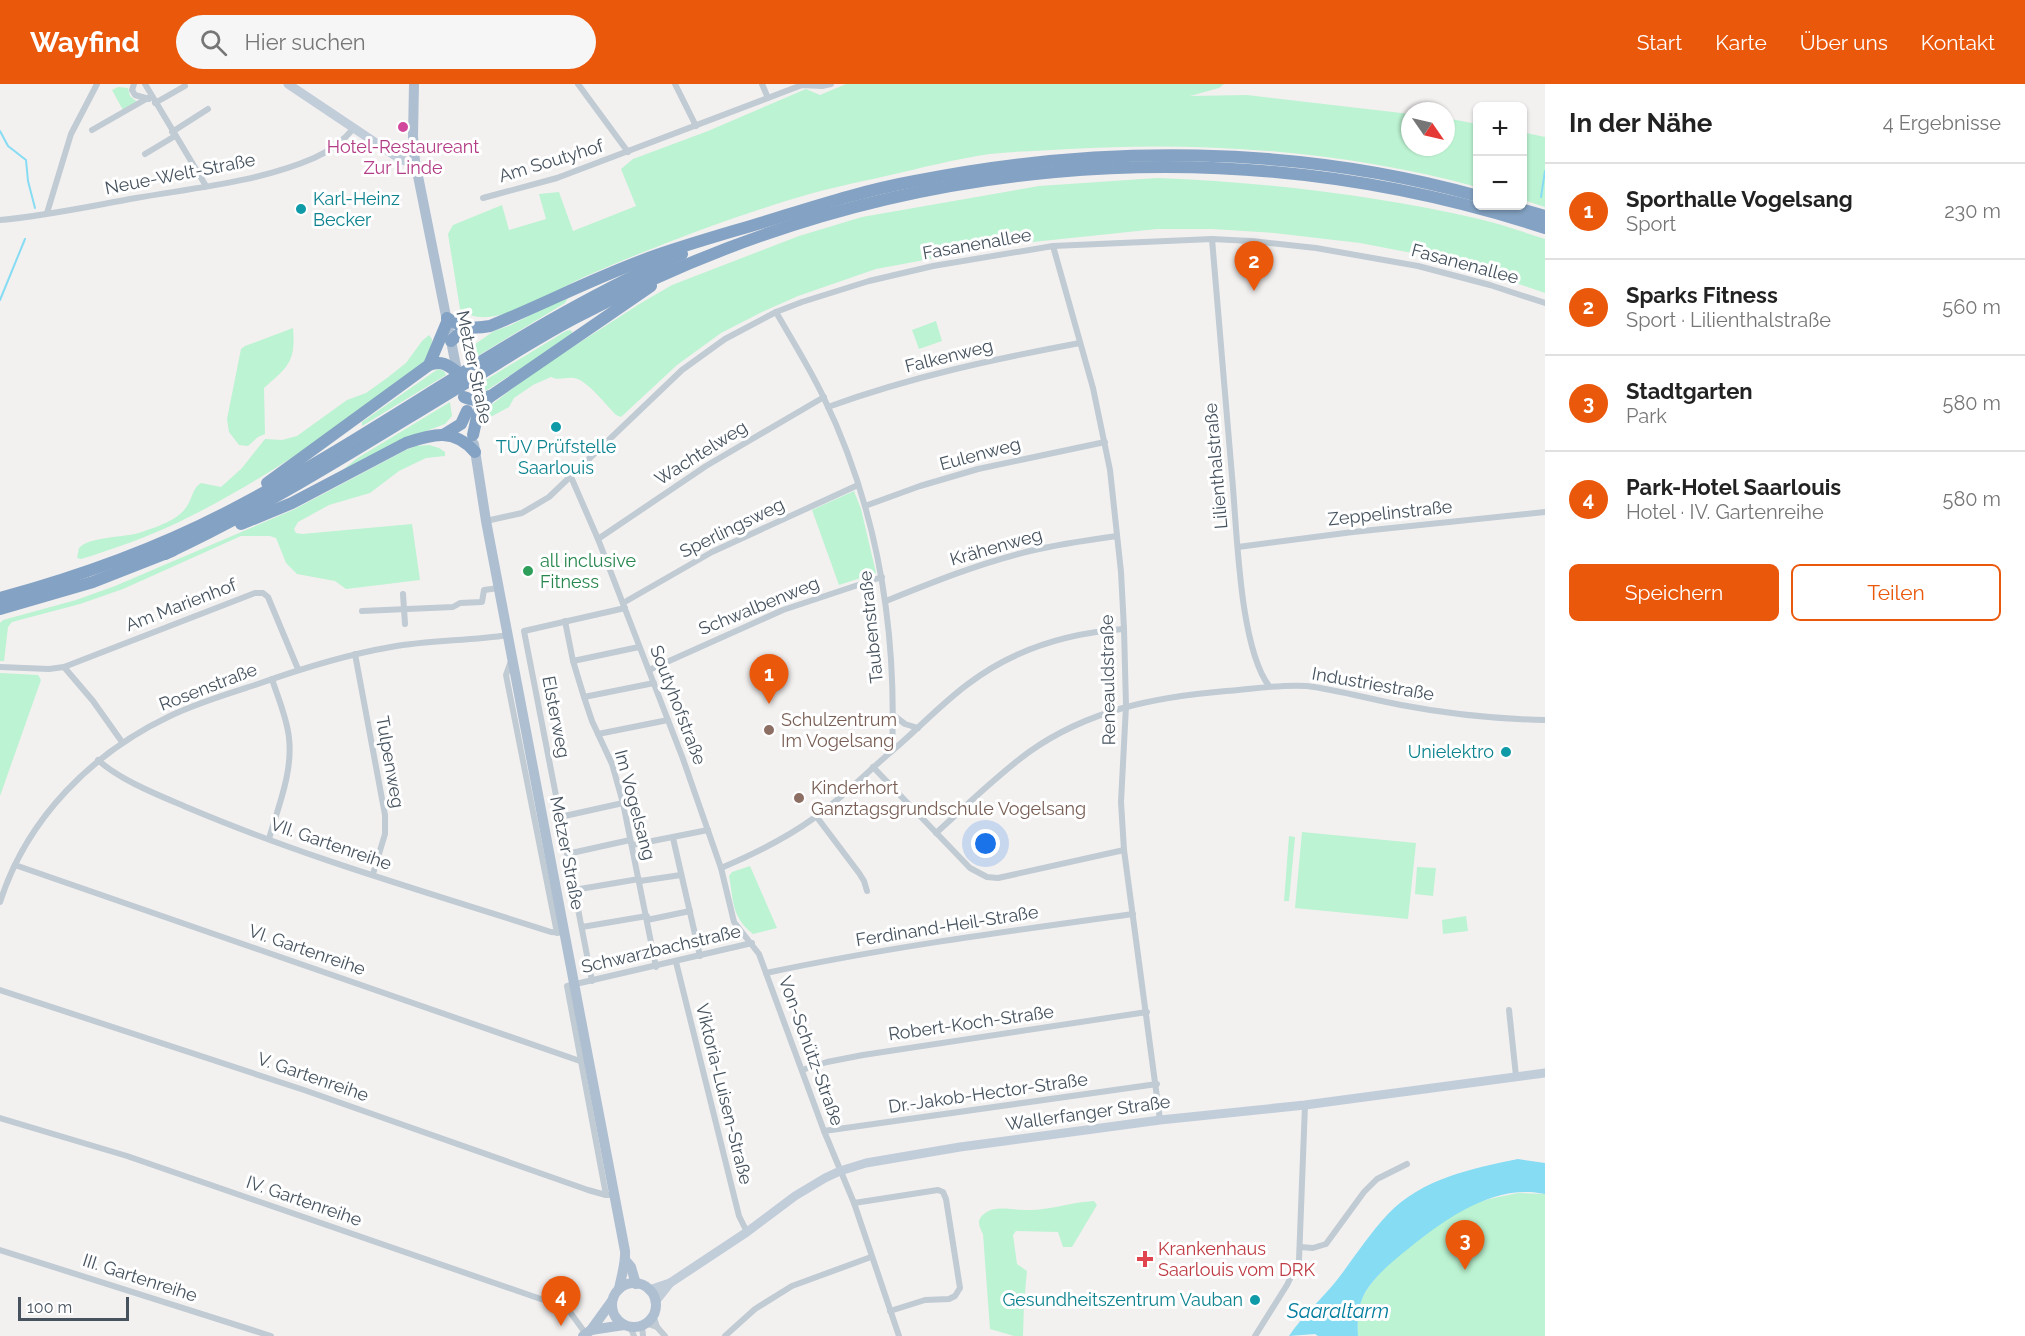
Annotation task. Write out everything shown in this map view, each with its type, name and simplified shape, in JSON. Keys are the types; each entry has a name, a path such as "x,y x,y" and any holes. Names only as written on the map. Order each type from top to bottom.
{"highway":[{"path":"451,341 460,333 490,326 555,296 657,255 879,188 980,169 1063,159 1139,155 1238,158 1323,166 1401,178 1473,195"},
{"path":"484,365 591,309 671,270 724,248 838,211 938,188 1014,175 1139,167 1267,171 1354,182 1433,196 1545,228"},
{"path":"1524,210 1545,216"},
{"path":"165,554 289,491 578,304 705,244 765,221"},
{"path":"464,397 480,400 491,396 653,285 724,248"},
{"path":"429,365 447,320 472,329"},
{"path":"201,525 285,470 429,365 443,362 457,372"},
{"path":"0,598 88,572 151,548 201,525 294,476 439,394"},
{"path":"472,435 478,412 491,396"},
{"path":"443,435 461,424 467,411"},
{"path":"0,609 93,582 292,503 406,443 421,438 443,435 460,438 475,452"}],"main road":[{"path":"288,84 400,159 408,162 415,161"},
{"name":"Metzer Straße","path":"414,84 415,161 457,372 472,435 561,933 576,984 585,1061 610,1195 626,1261 631,1267 636,1284"},
{"name":"Wallerfanger Straße","path":"655,1302 670,1284 747,1232 795,1196 840,1170 866,1163 960,1147 1160,1120 1305,1105 1545,1073"},
{"name":"Metzer Straße","path":"619,1289 622,1268 626,1261"},
{"path":"629,1284 636,1284 649,1290 655,1302 646,1325 587,1333 604,1313 619,1289 629,1284"},
{"name":"Wallerfanger Straße","path":"649,1290 670,1284"},
{"path":"612,1301 615,1316 625,1328"}],"street":[{"path":"47,213 71,134 97,84"},
{"path":"134,84 132,90 135,95 152,100"},
{"path":"145,84 152,100 206,186"},
{"name":"Am Soutyhof","path":"578,84 628,152"},
{"path":"675,84 696,126"},
{"path":"762,84 768,98"},
{"name":"Am Soutyhof","path":"483,198 557,178 802,85 831,84"},
{"path":"92,130 185,86"},
{"path":"145,154 208,109"},
{"name":"Neue-Welt-Straße","path":"0,220 206,186 258,175 312,159 335,146 354,128"},
{"name":"Fasanenallee","path":"486,521 514,515 532,508 549,497 682,370 725,339 776,312 827,293 903,272 995,254 1053,246 1212,239 1282,244 1389,260 1453,275 1545,303"},
{"name":"Lilienthalstraße","path":"1212,239 1240,575 1256,658 1269,686"},
{"name":"Reneauldstraße","path":"1053,246 1100,416 1117,536 1124,629 1126,706 1121,802 1124,850 1160,1120"},
{"name":"Taubenstraße","path":"776,312 824,397 865,506 886,601 891,651 892,751"},
{"name":"Falkenweg","path":"828,407 879,389 971,364 1080,343"},
{"name":"Wachtelweg","path":"598,539 706,466 824,397"},
{"name":"Eulenweg","path":"865,506 920,486 978,469 1105,442"},
{"name":"Soutyhofstraße","path":"571,477 598,539 668,720 721,868 734,922 752,943"},
{"name":"Sperlingsweg","path":"624,605 712,552 858,485"},
{"name":"Zeppelinstraße","path":"1238,547 1353,532 1545,512"},
{"name":"Krähenweg","path":"886,601 1000,559 1068,543 1117,536"},
{"path":"1232,576 1240,575"},
{"name":"Schwalbenweg","path":"649,670 783,610 882,577"},
{"path":"362,612 453,607 460,603 482,602 484,590 499,588"},
{"name":"Am Marienhof","path":"0,667 50,669 64,667 255,592 268,597 298,669"},
{"path":"403,594 405,624"},
{"name":"Elsterweg","path":"592,981 524,631 624,605"},
{"name":"Im Vogelsang","path":"565,621 573,661 584,697 612,764 623,803 656,967"},
{"path":"721,868 753,855 816,816 968,684 1015,655 1067,637 1088,632 1124,629"},
{"name":"Rosenstraße","path":"0,902 15,865 38,826 57,800 98,760 122,742 172,715 298,669 355,654 411,644 508,635"},
{"path":"573,661 639,647"},
{"name":"Tulpenweg","path":"355,654 385,815 385,834 373,874"},
{"path":"64,667 93,701 122,742"},
{"path":"269,839 284,787 290,753 287,726 272,679"},
{"path":"584,697 654,683"},
{"name":"Industriestraße","path":"936,833 1029,753 1068,728 1105,712 1160,698 1269,686 1319,688 1462,714 1545,720"},
{"path":"893,714 905,724 918,729"},
{"path":"598,734 668,720"},
{"name":"VII. Gartenreihe","path":"98,760 114,772 179,804 269,839 561,933"},
{"path":"873,766 970,868 987,877 998,878 1124,850"},
{"path":"560,817 623,803"},
{"path":"816,816 859,873 867,891"},
{"path":"567,854 631,842 673,838 708,830"},
{"path":"673,838 700,956"},
{"name":"VI. Gartenreihe","path":"15,865 585,1061"},
{"path":"574,890 681,875"},
{"path":"582,927 690,912"},
{"name":"Ferdinand-Heil-Straße","path":"766,973 842,957 961,937 1133,914"},
{"name":"Schwarzbachstraße","path":"576,984 752,943"},
{"name":"Von-Schütz-Straße","path":"752,943 759,954 824,1131 854,1203 896,1335"},
{"name":"Schwarzbachstraße","path":"589,964 653,952"},
{"name":"Viktoria-Luisen-Straße","path":"676,962 739,1215 747,1232"},
{"name":"V. Gartenreihe","path":"0,990 304,1090 610,1195"},
{"path":"1509,1010 1516,1076"},
{"name":"Robert-Koch-Straße","path":"802,1070 862,1054 1147,1012"},
{"name":"Dr.-Jakob-Hector-Straße","path":"824,1131 1156,1084"},
{"path":"1255,1336 1292,1276 1299,1260 1305,1105"},
{"name":"IV. Gartenreihe","path":"0,1118 127,1156 561,1306 570,1312 587,1333"},
{"path":"1300,1248 1313,1248 1326,1244 1364,1192 1377,1179 1407,1164"},
{"path":"854,1203 938,1190 943,1192 946,1199 960,1288 955,1296 949,1299 925,1300 890,1311"},
{"name":"III. Gartenreihe","path":"0,1250 271,1336"},
{"path":"724,1336 755,1309 792,1286 871,1257"},
{"path":"646,1325 657,1328 665,1336"},
{"path":"646,1325 657,1328"}],"green space":[{"path":"846,84 1224,84 1219,88 1190,96 1247,95 1401,113 1401,156 1455,156 1455,120 1473,123 1473,186 1427,175 1326,157 1223,148 1120,147 990,154 837,187 764,208 689,234 504,314 481,317 470,315 460,309 448,234 453,225 502,205 509,230 546,219 539,194 559,192 573,231 636,206 621,169 633,159 708,131 806,89 820,95"},
{"path":"118,87 128,88 130,96 137,102 123,110 112,90"},
{"path":"1527,133 1545,137 1545,207 1527,201"},
{"path":"1157,178 1319,191 1400,203 1504,226 1545,239 1545,293 1496,276 1412,253 1360,243 1274,233 1212,229 1157,229 1005,245 876,269 798,296 762,312 721,333 677,365 621,417 616,415 579,380 551,377 533,385 514,398 509,407 485,420 490,406 534,372 641,303 672,285 799,236 862,217 1039,186"},
{"path":"568,298 565,303 471,360 468,349 494,331 509,326"},
{"path":"936,321 942,341 919,349 912,330"},
{"path":"293,328 293,349 289,363 264,388 265,434 248,446 239,445 229,432 227,419 241,349"},
{"path":"571,330 573,335 484,392 479,392 474,387 566,331"},
{"path":"429,335 432,339 430,352 418,369 326,435 278,466 229,496 143,538 81,559 77,558 79,548 91,541 135,534 173,519 183,511 201,483 221,487 242,468 265,439 282,440 297,436 347,400 366,393 406,363"},
{"path":"438,369 444,371 446,375 362,426 362,422"},
{"path":"450,402 452,416 445,424 410,437 343,470 356,459"},
{"path":"429,445 445,452 445,456 426,458 399,471 370,493 329,505 298,522 294,529 296,533 302,534 412,524 420,580 346,589 335,581 297,574 286,563 276,538 241,536 123,589 80,604 12,622 8,627 4,661 0,661 0,623 3,620 76,600 115,586 295,509 406,450"},
{"path":"854,491 861,509 876,573 839,585 812,510"},
{"path":"0,673 38,675 41,680 0,796"},
{"path":"1302,832 1416,843 1408,919 1295,908"},
{"path":"1289,836 1295,837 1289,901 1284,901"},
{"path":"750,866 777,928 753,934 737,915 729,876 732,872"},
{"path":"1417,867 1436,868 1433,896 1415,894"},
{"path":"1466,916 1468,931 1443,934 1442,920"},
{"path":"1518,1193 1545,1194 1545,1336 1358,1336 1359,1313 1363,1296 1375,1279 1401,1254 1448,1218 1482,1201"},
{"path":"1094,1201 1097,1205 1072,1247 1063,1247 1058,1232 1016,1231 1013,1235 1017,1264 1027,1271 1023,1336 1014,1336 990,1329 983,1234 979,1223 981,1216 988,1211 998,1209 1034,1210"}],"water":[{"name":"Saaraltarm","path":"1518,1159 1545,1163 1545,1194 1526,1192 1489,1199 1471,1206 1422,1238 1385,1268 1366,1291 1361,1301 1358,1336 1318,1336 1315,1334 1289,1336 1337,1280 1381,1222 1401,1202 1448,1177 1483,1166"}],"waterway":[{"path":"0,131 8,146 26,160 28,181 35,208"},
{"path":"1541,197 1545,171"},
{"path":"0,300 25,239"}],"place":[{"name":"Hotel-Restaureant Zur Linde","path":"403,127"},
{"name":"Karl-Heinz Becker","path":"301,209"},
{"name":"Sparks Fitness","path":"1254,291"},
{"name":"TÜV Prüfstelle Saarlouis","path":"556,427"},
{"name":"all inclusive Fitness","path":"528,571"},
{"name":"Sporthalle Vogelsang","path":"769,704"},
{"name":"Schulzentrum Im Vogelsang","path":"769,730"},
{"name":"Unielektro","path":"1506,752"},
{"name":"Kinderhort Ganztagsgrundschule Vogelsang","path":"799,798"},
{"name":"Krankenhaus Saarlouis vom DRK","path":"1145,1259"},
{"name":"Stadtgarten","path":"1465,1270"},
{"name":"Gesundheitszentrum Vauban","path":"1255,1300"},
{"name":"Park-Hotel Saarlouis","path":"561,1326"}]}
